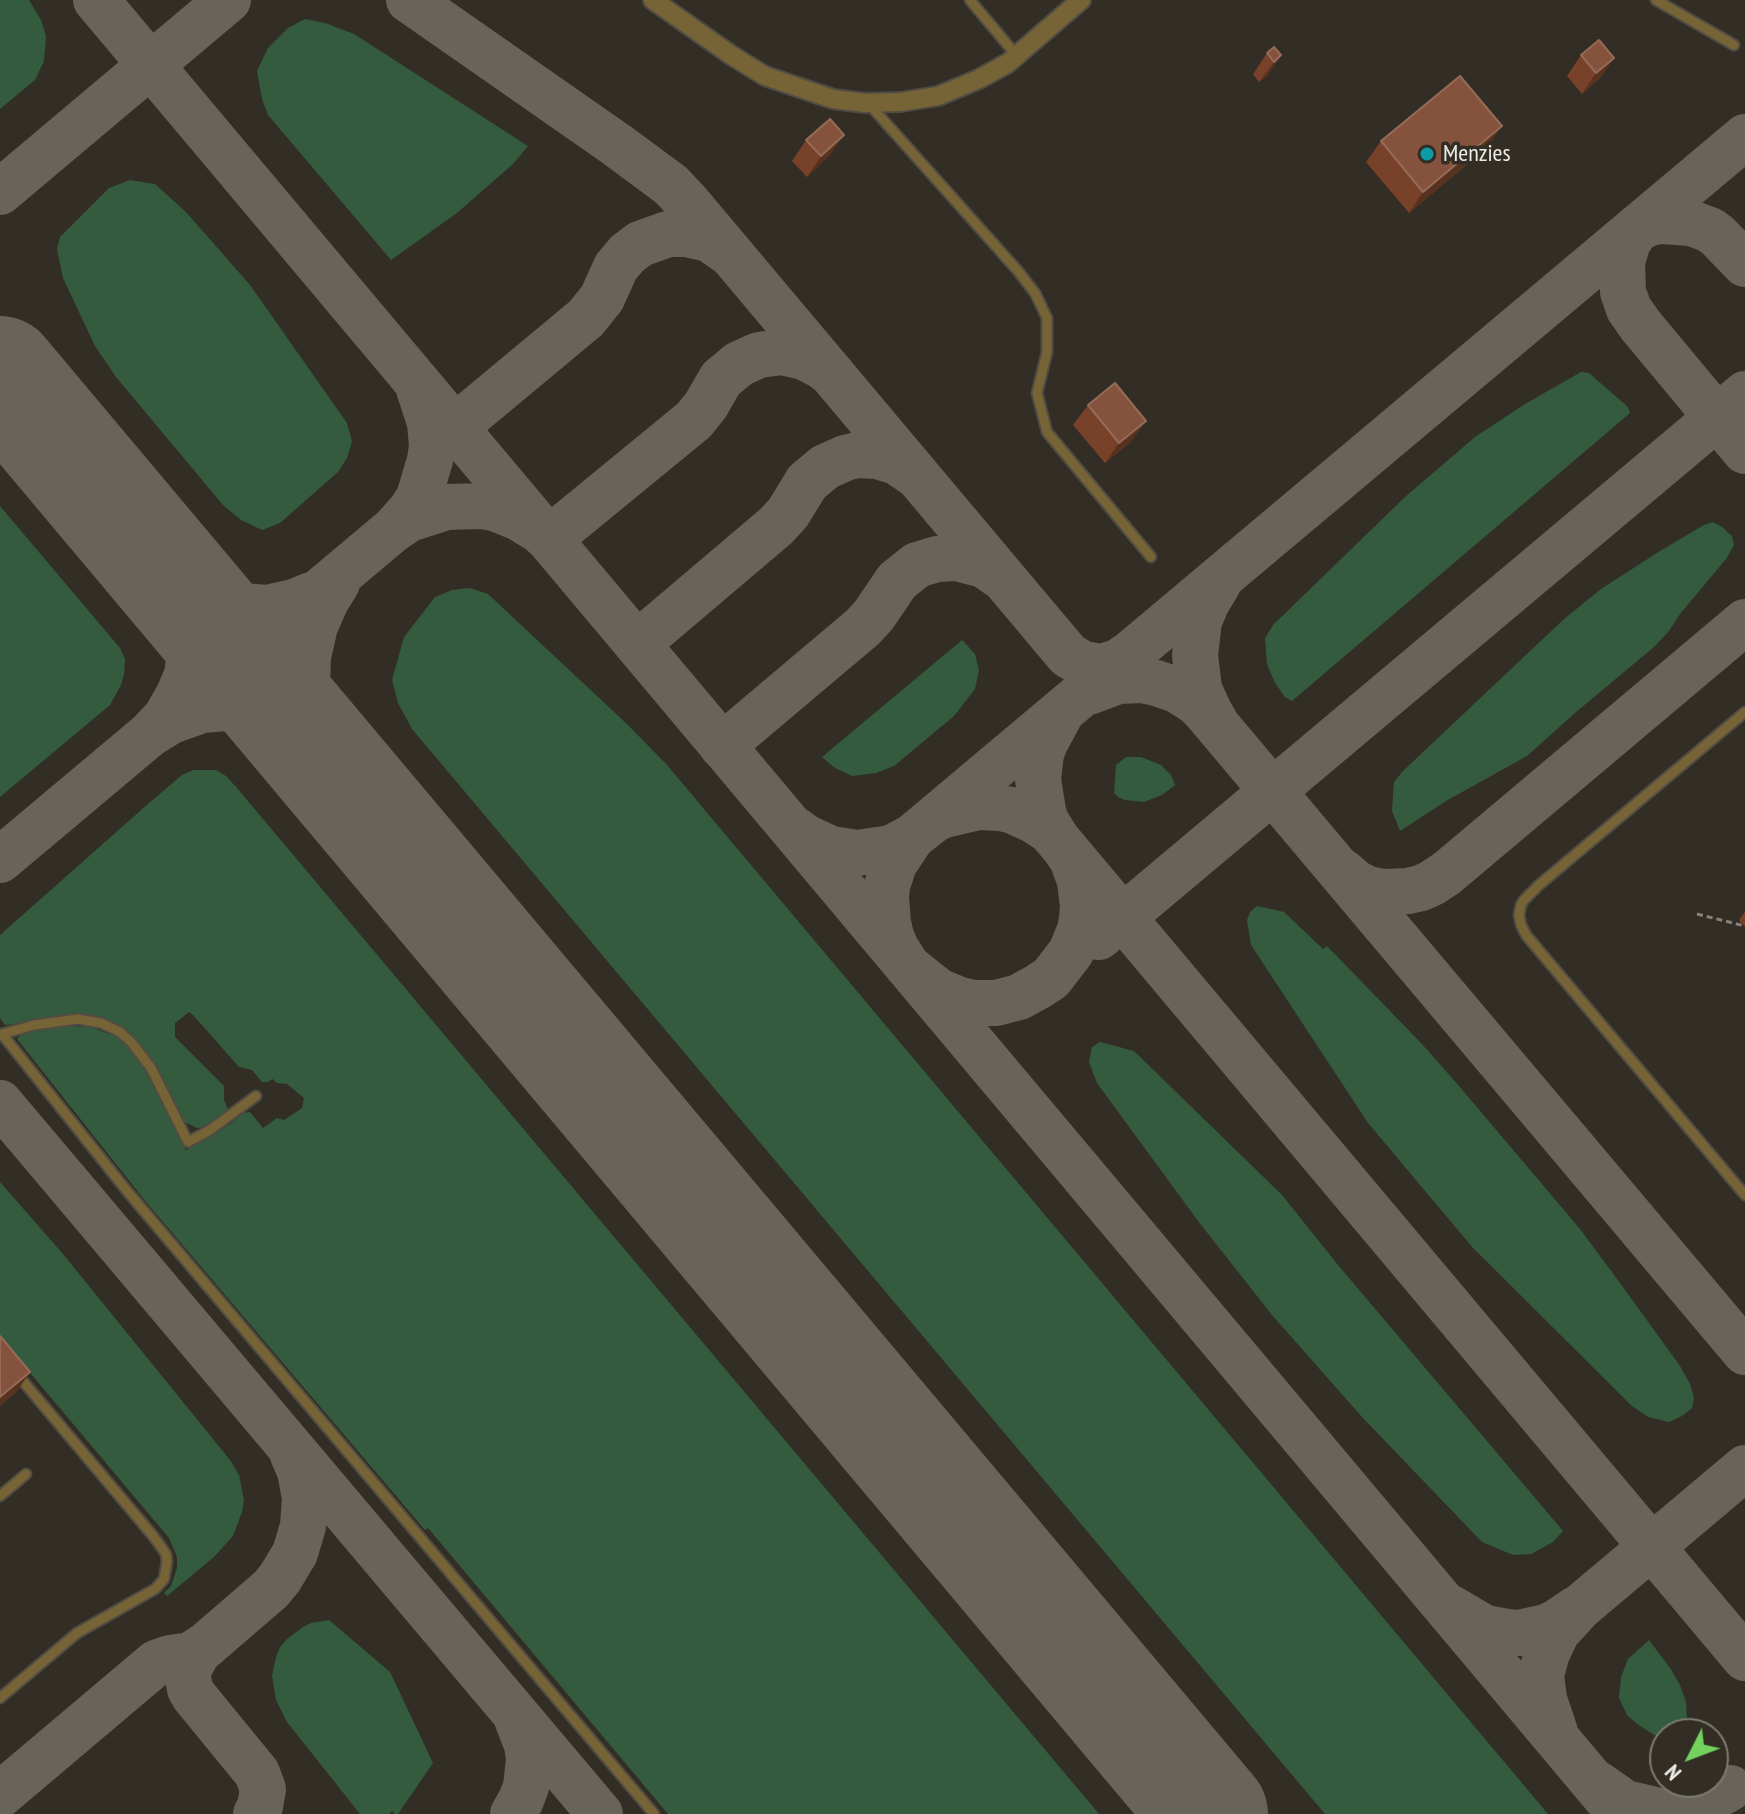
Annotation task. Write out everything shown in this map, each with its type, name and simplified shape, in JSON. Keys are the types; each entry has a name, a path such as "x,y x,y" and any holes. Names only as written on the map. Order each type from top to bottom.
{"street":[{"path":"653,0 765,76 833,99 868,103 938,96 979,79 1017,56 1081,0"}],"lane":[{"path":"970,0 1017,56"},
{"path":"1656,0 1734,45"},
{"path":"868,103 1035,293 1047,318 1047,352 1037,393 1047,432 1151,557"},
{"path":"1745,712 1539,885 1524,900 1519,915 1526,935 1745,1195"},
{"path":"256,1096 188,1142 151,1068 120,1032 101,1023 78,1019 34,1025 2,1034 127,1191 654,1814"},
{"path":"0,1354 162,1546 167,1562 164,1579 155,1589 77,1633 0,1698"},
{"path":"0,1496 26,1474"}],"path":[{"path":"1697,914 1745,926"}],"green space":[{"path":"0,0 29,0 46,36 44,61 35,80 0,109"},
{"path":"305,19 354,34 528,146 513,164 457,213 391,260 268,115 262,99 257,71 268,48 288,28"},
{"path":"130,180 155,184 186,212 250,285 347,423 352,441 347,458 338,472 280,523 262,530 241,520 223,505 116,377 95,346 63,278 57,249 60,237 109,188"},
{"path":"1581,372 1589,373 1628,407 1630,413 1292,701 1285,697 1267,664 1265,638 1273,625 1405,497 1475,437"},
{"path":"0,506 120,648 125,659 121,685 110,705 0,797"},
{"path":"1713,522 1732,536 1734,545 1654,647 1527,756 1446,801 1400,831 1392,811 1394,782 1403,771 1564,619 1601,589"},
{"path":"470,588 488,594 667,765 1548,1814 1325,1814 412,729 398,703 392,680 404,637 435,597 452,590"},
{"path":"962,640 975,654 979,670 975,689 954,716 894,766 876,773 852,776 822,757"},
{"path":"1126,757 1141,757 1161,765 1171,775 1175,785 1162,795 1144,802 1118,797 1114,793 1116,765"},
{"path":"193,770 216,770 237,788 1099,1814 668,1814 428,1528 425,1530 146,1202 17,1039 34,1030 69,1026 91,1027 117,1037 130,1048 144,1068 186,1150 243,1113 250,1112 263,1128 277,1118 284,1120 302,1108 304,1098 287,1084 277,1083 273,1079 262,1082 252,1070 239,1067 189,1012 175,1023 175,1037 224,1086 224,1100 229,1111 210,1126 197,1128 183,1121 149,1057 129,1033 116,1024 81,1015 5,1025 0,1018 0,935 149,803 182,775"},
{"path":"1257,906 1284,912 1323,949 1327,946 1459,1086 1580,1229 1620,1283 1680,1366 1694,1398 1692,1408 1669,1422 1648,1417 1632,1406 1473,1248 1368,1123 1251,945 1247,920"},
{"path":"1100,1042 1134,1051 1282,1195 1563,1531 1553,1542 1531,1554 1513,1555 1482,1542 1362,1417 1272,1315 1198,1221 1097,1083 1089,1062 1092,1047"},
{"path":"0,1182 63,1254 239,1475 244,1500 233,1536 214,1557 167,1596 164,1593 171,1586 177,1568 177,1557 169,1538 0,1337"},
{"path":"329,1620 390,1672 433,1763 398,1814 392,1811 389,1814 360,1814 287,1722 276,1700 272,1676 280,1647 303,1627"},
{"path":"1649,1640 1680,1685 1686,1702 1687,1718 1649,1718 1649,1732 1627,1715 1619,1698 1621,1677 1628,1659"}],"building":[{"path":"1599,40 1614,58 1596,73 1581,55"},
{"path":"1274,47 1281,55 1274,62 1267,53"},
{"name":"Menzies","path":"1460,76 1502,126 1423,192 1381,141"},
{"path":"830,119 844,135 821,156 806,140"},
{"path":"1115,383 1146,421 1119,443 1088,405"},
{"path":"0,1336 30,1372 0,1397"}],"taxiway":[{"path":"96,0 1620,1814"},
{"path":"0,192 228,0"},
{"path":"409,0 671,185 1068,655 1083,664 1101,667 1130,654"},
{"path":"796,830 831,849 857,853 891,848 912,837 1745,137"},
{"path":"1635,230 1652,222 1691,223 1718,236 1745,264"},
{"path":"1639,226 1628,242 1622,262 1623,292 1629,309 1745,451"},
{"path":"455,427 586,318 602,298 616,267 640,244 668,234 687,234 709,239 729,253"},
{"path":"0,860 409,519 446,507 482,506 519,518 549,539 694,420 721,379 739,364 759,355 782,352 804,357 833,375"},
{"path":"394,529 419,497 430,460 430,423 419,389"},
{"path":"1099,937 1745,394"},
{"path":"637,644 776,526 807,482 825,467 857,455 877,456 897,462 916,475"},
{"path":"152,555 183,602 189,625 190,651 187,675 178,696 166,717 150,734 171,721 202,710 248,710 292,730 325,761"},
{"path":"722,746 863,627 897,581 917,565 956,558 984,565 1000,576"},
{"path":"165,565 191,588 229,605 267,608 311,595"},
{"path":"337,583 315,626 308,657 307,687 313,718 325,749 366,809"},
{"path":"1216,723 1199,689 1195,655 1199,621 1218,584"},
{"path":"1343,872 1368,889 1384,892 1408,891 1432,883 1745,622"},
{"path":"1089,692 1118,681 1142,680 1177,690 1204,710 1745,1352"},
{"path":"1057,839 1046,821 1038,779 1041,754 1060,715"},
{"path":"1062,845 1072,859 1080,881 1083,906 1080,930 1071,952 1051,978 1019,997 996,1003 973,1003 938,991 908,967 891,936 886,898 894,864 912,837 935,819 978,807 1011,810 1050,831 1062,845 1745,1658"},
{"path":"0,1103 600,1814"},
{"path":"256,1814 263,1789 257,1773 194,1696 187,1672 198,1652 271,1589 295,1553 303,1526 305,1498 300,1471 293,1455"},
{"path":"1555,1732 1544,1699 1541,1675 1557,1632 1580,1607 1745,1468"},
{"path":"1451,1608 1485,1628 1519,1633 1546,1627 1576,1609"},
{"path":"0,1795 156,1663 191,1655 206,1645"},
{"path":"513,1814 526,1787 529,1759 517,1719"},
{"path":"1598,1784 1625,1803 1659,1811 1700,1805 1730,1788"}],"runway":[{"path":"0,374 1210,1814"}],"place":[{"name":"Menzies","path":"1427,154"}]}
